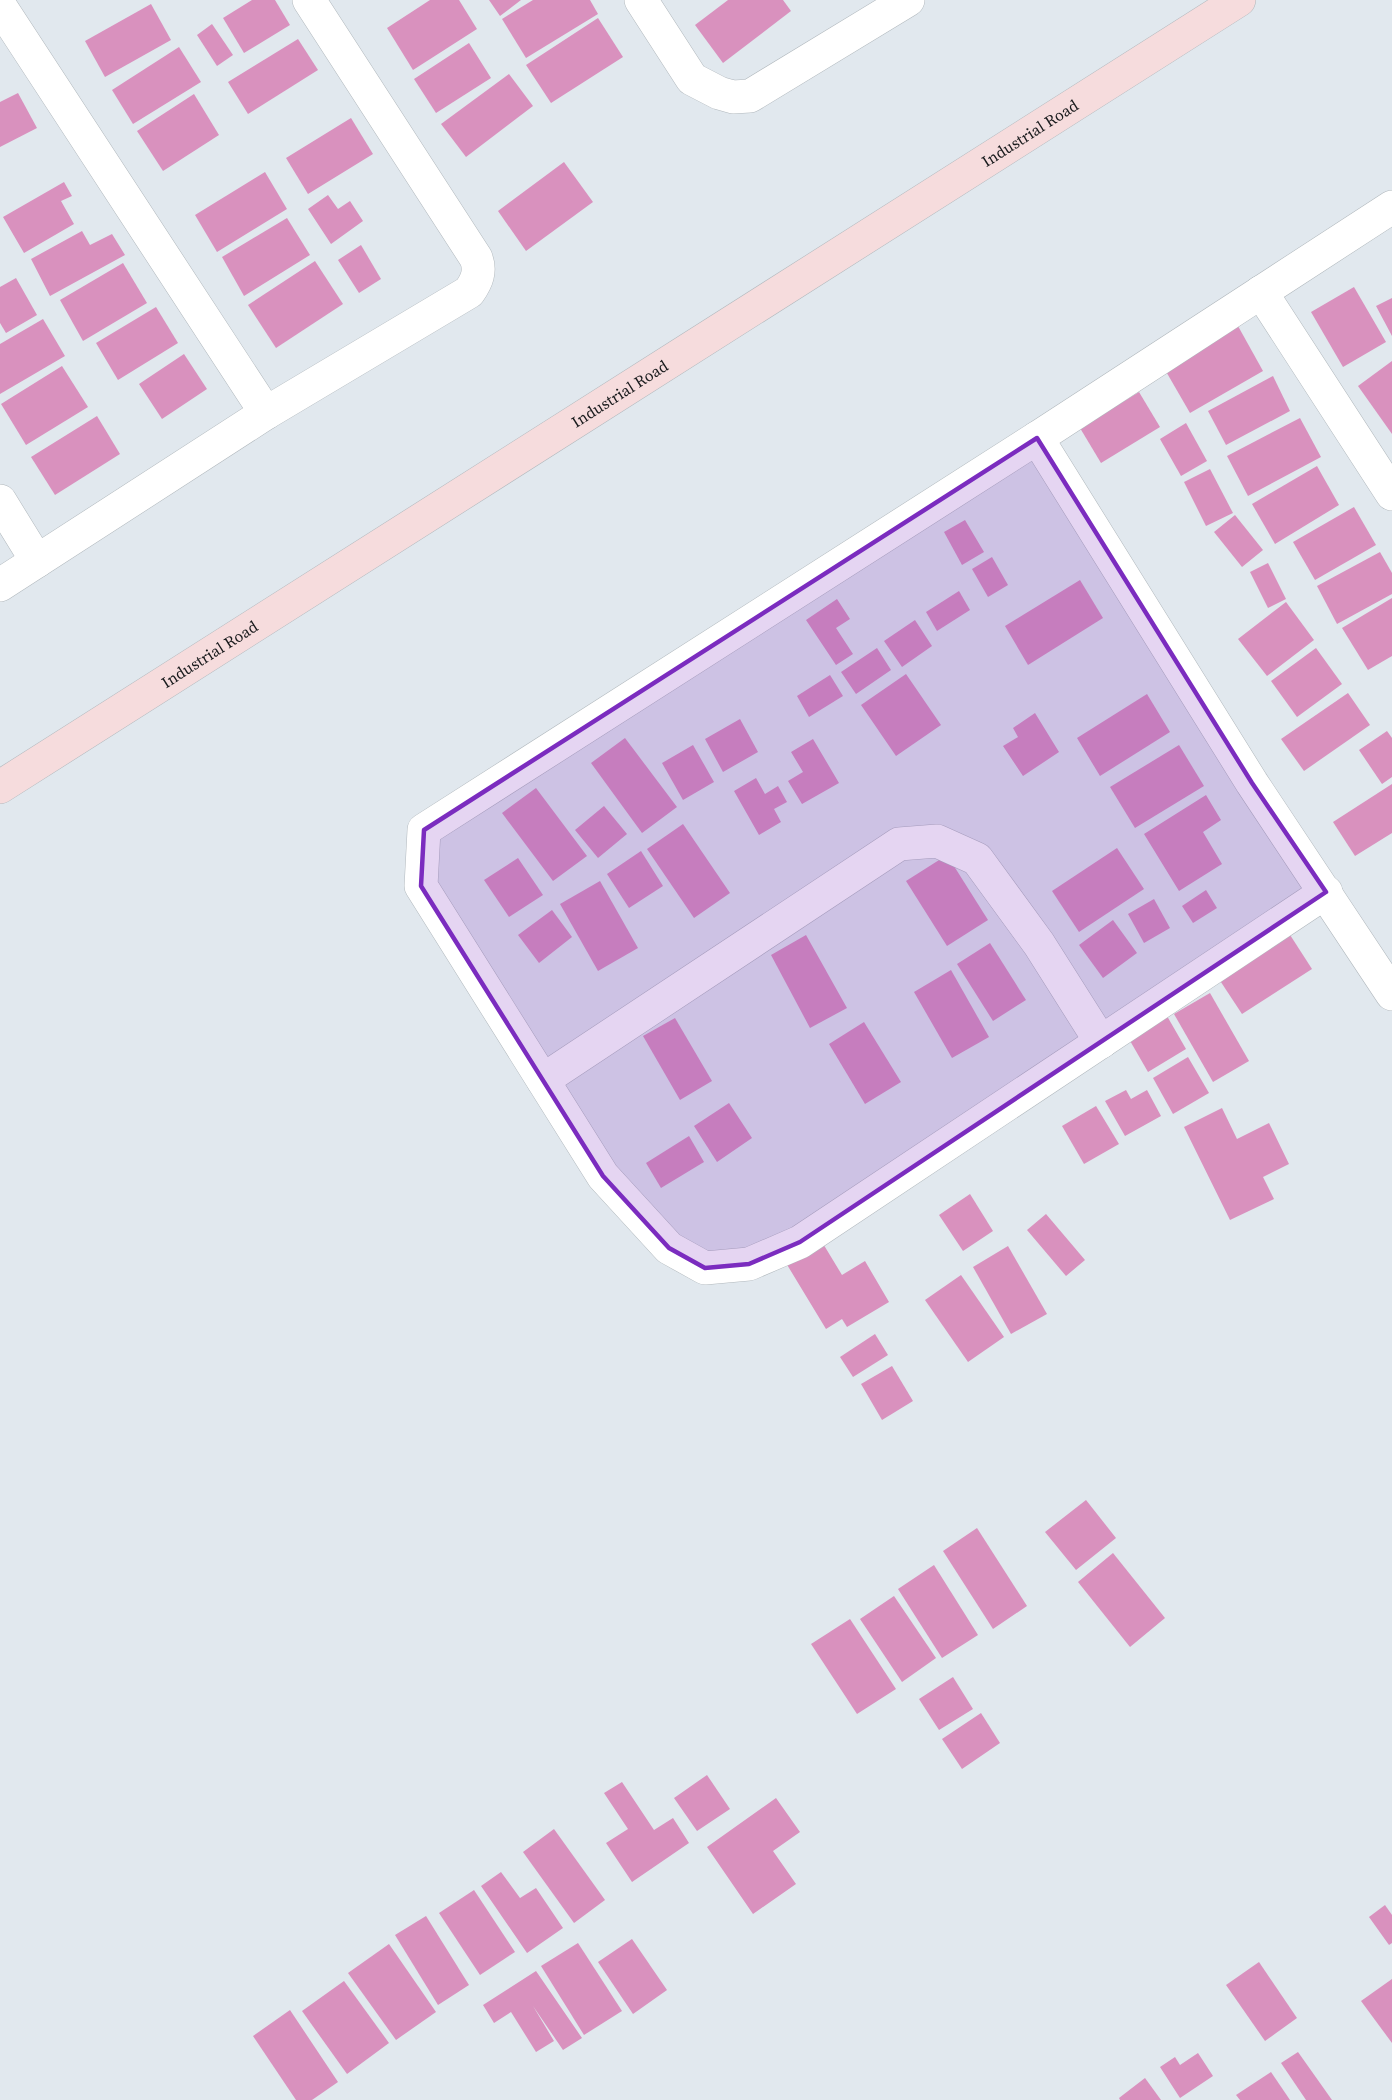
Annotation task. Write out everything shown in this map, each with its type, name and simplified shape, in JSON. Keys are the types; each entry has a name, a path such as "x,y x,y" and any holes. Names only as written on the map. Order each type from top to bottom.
{"street":[{"path":"0,585 266,413 469,292 479,275 476,258 309,0"},
{"path":"641,0 692,79 719,93 733,97 750,96 908,0"},
{"name":"Industrial Road","path":"0,786 1239,0"},
{"path":"0,6 266,413"},
{"path":"1326,892 800,1242 749,1264 705,1268 669,1248 603,1176 421,886 424,830 1037,438 1392,207"},
{"path":"1261,292 1392,494"},
{"path":"1037,438 1245,773 1392,994"},
{"path":"0,501 37,561"},
{"path":"543,1080 899,844 938,841 977,860 1039,944 1101,1042"}],"highlighted area":[{"path":"1037,438 1252,783 1326,892 800,1242 749,1264 705,1268 669,1248 603,1176 421,886 424,830"}],"building":[{"path":"252,0 275,0 290,25 244,53 223,18"},
{"path":"430,0 459,0 477,29 413,70 387,28"},
{"path":"489,0 521,0 500,16"},
{"path":"533,0 590,0 598,14 526,58 502,19"},
{"path":"728,0 783,0 791,11 723,63 695,25"},
{"path":"151,4 171,40 105,77 85,41"},
{"path":"598,18 623,57 551,103 526,65"},
{"path":"212,24 233,55 217,66 197,35"},
{"path":"298,39 318,70 248,114 228,82"},
{"path":"469,43 491,78 436,113 414,79"},
{"path":"179,47 201,82 133,124 112,90"},
{"path":"509,74 533,106 466,157 441,124"},
{"path":"18,93 37,128 0,147 0,102"},
{"path":"194,94 219,135 163,171 137,131"},
{"path":"351,118 373,154 308,194 286,158"},
{"path":"564,162 593,202 526,251 498,211"},
{"path":"265,172 287,209 217,252 195,215"},
{"path":"64,182 72,196 61,201 74,224 24,253 3,217"},
{"path":"328,195 338,209 350,201 363,221 331,244 308,209"},
{"path":"287,218 310,255 244,296 222,257"},
{"path":"82,231 90,245 112,234 125,255 50,296 31,259"},
{"path":"361,245 381,279 359,293 338,260"},
{"path":"315,261 343,304 276,348 248,305"},
{"path":"123,263 147,303 83,341 60,300"},
{"path":"16,278 37,315 6,333 0,323 0,287"},
{"path":"1354,287 1386,342 1343,367 1311,312"},
{"path":"1392,298 1392,336 1376,306"},
{"path":"156,307 178,343 118,380 96,343"},
{"path":"43,319 65,356 0,394 0,344"},
{"path":"1238,326 1263,371 1190,413 1164,368"},
{"path":"184,354 207,389 162,419 139,384"},
{"path":"1392,361 1392,434 1358,386"},
{"path":"62,366 88,407 26,445 1,404"},
{"path":"1273,376 1290,411 1226,445 1208,411"},
{"path":"1139,392 1160,427 1101,463 1080,428"},
{"path":"97,416 120,454 55,495 31,457"},
{"path":"1300,418 1321,457 1248,496 1227,456"},
{"path":"1186,423 1207,461 1181,476 1160,439"},
{"path":"1317,466 1339,505 1275,544 1252,504"},
{"path":"1210,469 1233,513 1206,526 1184,482"},
{"path":"1354,507 1376,545 1315,580 1293,542"},
{"path":"1235,515 1263,550 1242,567 1214,532"},
{"path":"965,520 984,552 962,565 944,532"},
{"path":"1380,552 1392,573 1392,594 1337,624 1317,586"},
{"path":"992,557 1008,585 988,597 972,569"},
{"path":"1268,563 1286,599 1268,608 1250,572"},
{"path":"1080,580 1103,618 1028,665 1005,626"},
{"path":"959,591 970,610 937,631 926,612"},
{"path":"1392,598 1392,656 1368,670 1342,628"},
{"path":"837,599 850,619 836,628 853,654 836,665 806,620"},
{"path":"1286,602 1314,640 1267,676 1238,639"},
{"path":"915,620 932,646 902,667 884,641"},
{"path":"877,648 891,670 856,694 841,672"},
{"path":"1316,648 1342,684 1297,717 1271,681"},
{"path":"906,674 941,725 896,756 861,705"},
{"path":"830,675 843,696 809,717 797,696"},
{"path":"1348,693 1370,725 1304,771 1281,739"},
{"path":"1147,694 1170,732 1100,776 1077,738"},
{"path":"1035,713 1059,752 1023,776 1003,746 1018,737 1013,728"},
{"path":"740,719 758,752 723,772 705,739"},
{"path":"1387,731 1392,738 1392,777 1382,784 1359,750"},
{"path":"625,738 677,807 642,833 591,763"},
{"path":"813,739 839,783 802,804 788,781 803,772 791,752"},
{"path":"693,745 714,782 683,800 662,763"},
{"path":"1179,745 1204,786 1135,828 1110,787"},
{"path":"756,778 765,794 778,786 787,802 774,809 781,822 759,835 734,791"},
{"path":"1392,784 1392,833 1355,856 1333,822"},
{"path":"536,788 587,856 553,881 502,813"},
{"path":"1206,795 1221,820 1203,832 1222,864 1179,891 1144,834"},
{"path":"604,806 627,834 598,858 575,830"},
{"path":"683,824 730,893 694,918 647,849"},
{"path":"1117,848 1144,889 1079,932 1052,891"},
{"path":"641,851 663,886 629,908 607,874"},
{"path":"947,855 988,920 947,946 906,881"},
{"path":"518,858 543,895 509,917 484,880"},
{"path":"600,881 638,948 598,971 560,904"},
{"path":"1206,890 1217,908 1193,923 1182,906"},
{"path":"1154,899 1170,928 1144,943 1128,914"},
{"path":"552,910 572,937 539,963 518,935"},
{"path":"1113,920 1137,953 1103,978 1079,945"},
{"path":"1283,924 1312,969 1242,1014 1213,970"},
{"path":"806,935 847,1008 810,1028 771,955"},
{"path":"990,943 1026,1000 993,1021 957,964"},
{"path":"951,970 989,1037 952,1058 914,992"},
{"path":"1210,993 1249,1061 1213,1082 1174,1014"},
{"path":"1167,1016 1186,1049 1148,1072 1129,1039"},
{"path":"675,1018 712,1081 680,1100 643,1036"},
{"path":"864,1022 901,1082 865,1104 829,1044"},
{"path":"1188,1057 1209,1093 1173,1114 1153,1078"},
{"path":"1126,1090 1131,1099 1147,1090 1161,1116 1125,1136 1105,1101"},
{"path":"729,1103 752,1138 717,1162 694,1126"},
{"path":"1096,1106 1119,1144 1084,1164 1062,1126"},
{"path":"1222,1108 1237,1139 1269,1123 1289,1164 1263,1177 1274,1199 1230,1220 1184,1127"},
{"path":"689,1136 704,1162 661,1188 646,1163"},
{"path":"970,1194 993,1231 963,1251 939,1215"},
{"path":"1046,1214 1085,1260 1066,1276 1027,1230"},
{"path":"822,1242 842,1275 865,1261 889,1302 847,1327 842,1319 826,1329 786,1263"},
{"path":"1008,1246 1047,1314 1011,1334 973,1267"},
{"path":"961,1275 1004,1337 968,1362 925,1300"},
{"path":"875,1334 888,1355 853,1377 840,1357"},
{"path":"892,1366 913,1401 882,1420 861,1384"},
{"path":"1086,1500 1116,1538 1076,1570 1045,1532"},
{"path":"977,1528 1027,1606 993,1629 943,1551"},
{"path":"1113,1553 1165,1618 1130,1647 1078,1582"},
{"path":"934,1565 978,1635 942,1658 898,1589"},
{"path":"894,1596 936,1658 902,1682 860,1619"},
{"path":"850,1619 896,1689 857,1714 811,1644"},
{"path":"953,1677 973,1709 939,1730 919,1699"},
{"path":"981,1713 1000,1743 962,1769 942,1739"},
{"path":"707,1775 730,1809 697,1831 674,1798"},
{"path":"622,1782 654,1830 673,1818 689,1843 632,1882 606,1843 628,1829 604,1793"},
{"path":"776,1798 800,1832 773,1851 796,1884 753,1914 707,1847"},
{"path":"554,1829 605,1900 574,1923 523,1852"},
{"path":"501,1872 520,1898 536,1888 563,1928 527,1953 481,1886"},
{"path":"474,1890 515,1952 480,1975 439,1913"},
{"path":"1385,1905 1392,1915 1392,1943 1389,1945 1369,1917"},
{"path":"426,1916 469,1985 438,2005 395,1935"},
{"path":"632,1939 667,1990 633,2014 598,1962"},
{"path":"578,1943 622,2011 584,2035 541,1966"},
{"path":"389,1944 436,2012 396,2040 348,1973"},
{"path":"1259,1962 1297,2018 1265,2041 1226,1985"},
{"path":"536,1971 582,2038 563,2050 533,2006 554,2041 536,2052 511,2012 494,2023 483,2005"},
{"path":"1392,1979 1392,2043 1361,2001"},
{"path":"344,1981 389,2043 347,2074 302,2011"},
{"path":"290,2010 338,2082 312,2100 296,2100 253,2036"},
{"path":"1298,2052 1332,2100 1306,2100 1281,2063"},
{"path":"1198,2053 1213,2076 1180,2098 1160,2067 1175,2057 1180,2065"},
{"path":"1271,2072 1290,2100 1240,2100 1236,2095"},
{"path":"1145,2078 1161,2100 1120,2100 1119,2098"}]}
